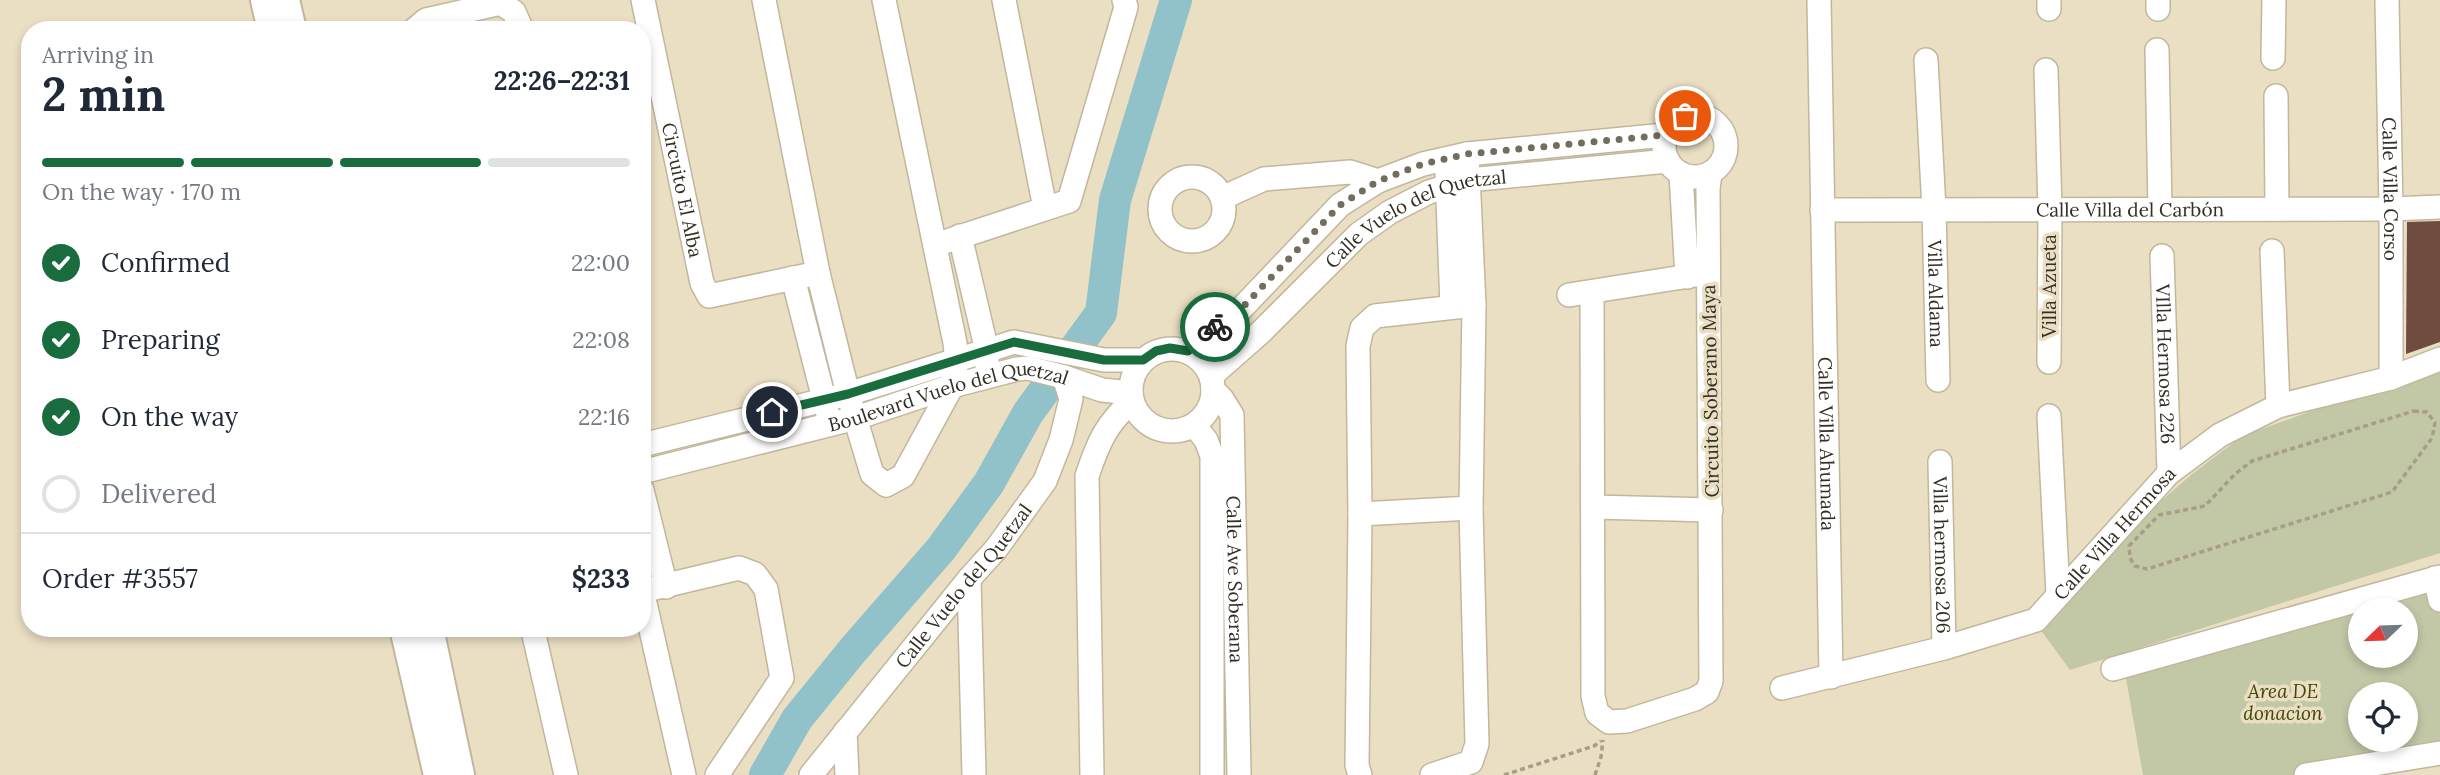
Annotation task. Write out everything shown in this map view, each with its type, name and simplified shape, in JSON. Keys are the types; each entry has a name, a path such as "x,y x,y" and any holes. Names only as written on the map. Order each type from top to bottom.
{"main road":[{"path":"265,0 270,21"},
{"path":"285,0 290,21"},
{"path":"406,637 438,775"},
{"path":"417,637 423,673 421,701"},
{"path":"431,637 460,775"}],"street":[{"name":"Circuito El Alba","path":"643,0 647,21"},
{"path":"764,0 818,273 848,394 872,474 886,485 903,476 952,386 957,361 884,0"},
{"path":"1004,0 1045,208"},
{"path":"935,245 1069,201 1126,7 1124,0"},
{"name":"Calle Villa Ahumada","path":"1819,0 1831,677"},
{"path":"2273,58 2274,0"},
{"name":"Calle Villa Corso","path":"2387,0 2391,378"},
{"path":"425,21 501,3 514,12 518,21"},
{"name":"Circuito El Alba","path":"651,39 702,284 709,296 818,273"},
{"path":"2157,50 2160,209"},
{"name":"Villa Aldama","path":"1926,60 1934,209 1938,380"},
{"name":"Villa Azueta","path":"2046,71 2050,210 2049,362"},
{"path":"2276,96 2277,209"},
{"path":"1694,114 1703,116 1718,125 1723,133 1726,152 1723,160 1710,173 1701,177 1674,167 1664,144 1665,135 1676,121 1694,114"},
{"name":"Calle Vuelo del Quetzal","path":"1188,351 1204,334 1240,310 1340,205 1378,181 1457,156 1665,135"},
{"path":"1432,775 1471,762 1477,744 1457,156"},
{"name":"Calle Vuelo del Quetzal","path":"1212,383 1359,234 1390,212 1458,183 1674,167"},
{"name":"Circuito Soberano Maya","path":"1674,167 1698,275 1711,509 1711,681 1707,692 1695,699 1627,721 1609,722 1597,713 1593,696 1592,292 1698,275"},
{"path":"1222,198 1264,179 1350,172 1378,181"},
{"name":"Circuito Soberano Maya","path":"1698,275 1710,173"},
{"name":"Calle Villa del Carbón","path":"1822,210 2440,207"},
{"path":"960,236 986,351 987,376"},
{"path":"2272,251 2278,406"},
{"name":"VIlla Hermosa 226","path":"2162,256 2169,473"},
{"path":"793,278 830,425"},
{"path":"1569,295 1592,292"},
{"path":"1360,775 1357,765 1360,514 1358,346 1362,328 1376,316 1463,306"},
{"name":"Boulevard Vuelo del Quetzal","path":"651,443 848,394 1014,342 1104,360 1143,360"},
{"path":"1170,348 1188,351 1200,359 1212,383 1211,404 1205,415 1184,430 1170,432 1156,428 1144,421 1131,397 1130,386 1134,372 1143,360 1156,351 1170,348"},
{"name":"Calle Villa Hermosa","path":"1782,688 1944,648 2036,620 2169,473 2220,435 2278,406 2391,378 2440,359"},
{"name":"Boulevard Vuelo del Quetzal","path":"651,470 856,418 952,386 1028,368 1131,397"},
{"name":"Calle Vuelo del Quetzal","path":"811,775 996,549 1045,481 1061,440 1071,399 1065,377"},
{"name":"Calle Ave Soberana","path":"1212,383 1232,415 1239,775"},
{"path":"1092,775 1087,476 1098,441 1131,397"},
{"path":"2049,416 2058,594"},
{"name":"Calle Ave Soberana","path":"1194,425 1206,440 1212,456 1212,775"},
{"name":"Villa hermosa 206","path":"1940,462 1944,648"},
{"path":"1360,514 1471,508"},
{"name":"Circuito Soberano Maya","path":"1594,508 1711,509"},
{"path":"651,526 666,587"},
{"path":"651,590 739,568 755,574 766,589 782,678 717,775"},
{"path":"969,579 974,775"},
{"path":"2113,669 2438,585"},
{"path":"651,630 684,775"},
{"path":"534,637 566,775"},
{"path":"845,732 847,775"},
{"path":"2306,775 2337,773 2440,753"}],"path":[{"path":"2414,411 2427,412 2435,423 2432,438 2392,492 2147,569 2135,566 2130,558 2129,546 2159,515 2205,506 2235,474 2252,461 2414,411"},
{"path":"1504,775 1594,746 1603,739 1595,775"}],"green space":[{"path":"2440,365 2440,553 2070,670 2040,629 2129,529 2191,475 2242,436"},
{"name":"Area DE donacion","path":"2437,587 2440,601 2440,753 2306,775 2143,775 2124,667 2348,610 2348,668 2418,668 2418,598 2394,598"}],"building":[{"path":"2440,221 2440,342 2406,354 2407,222"}],"waterway":[{"path":"765,775 797,719 941,549 989,483 1028,413 1101,313 1115,200 1176,0"}],"way so far":[{"path":"1215,327 1240,310 1340,205 1378,181 1423,164 1467,154 1665,135 1676,121 1685,116"}],"route":[{"path":"772,412 938,368 1014,342 1104,360 1143,360 1156,351 1170,348 1188,351 1215,327"}]}
